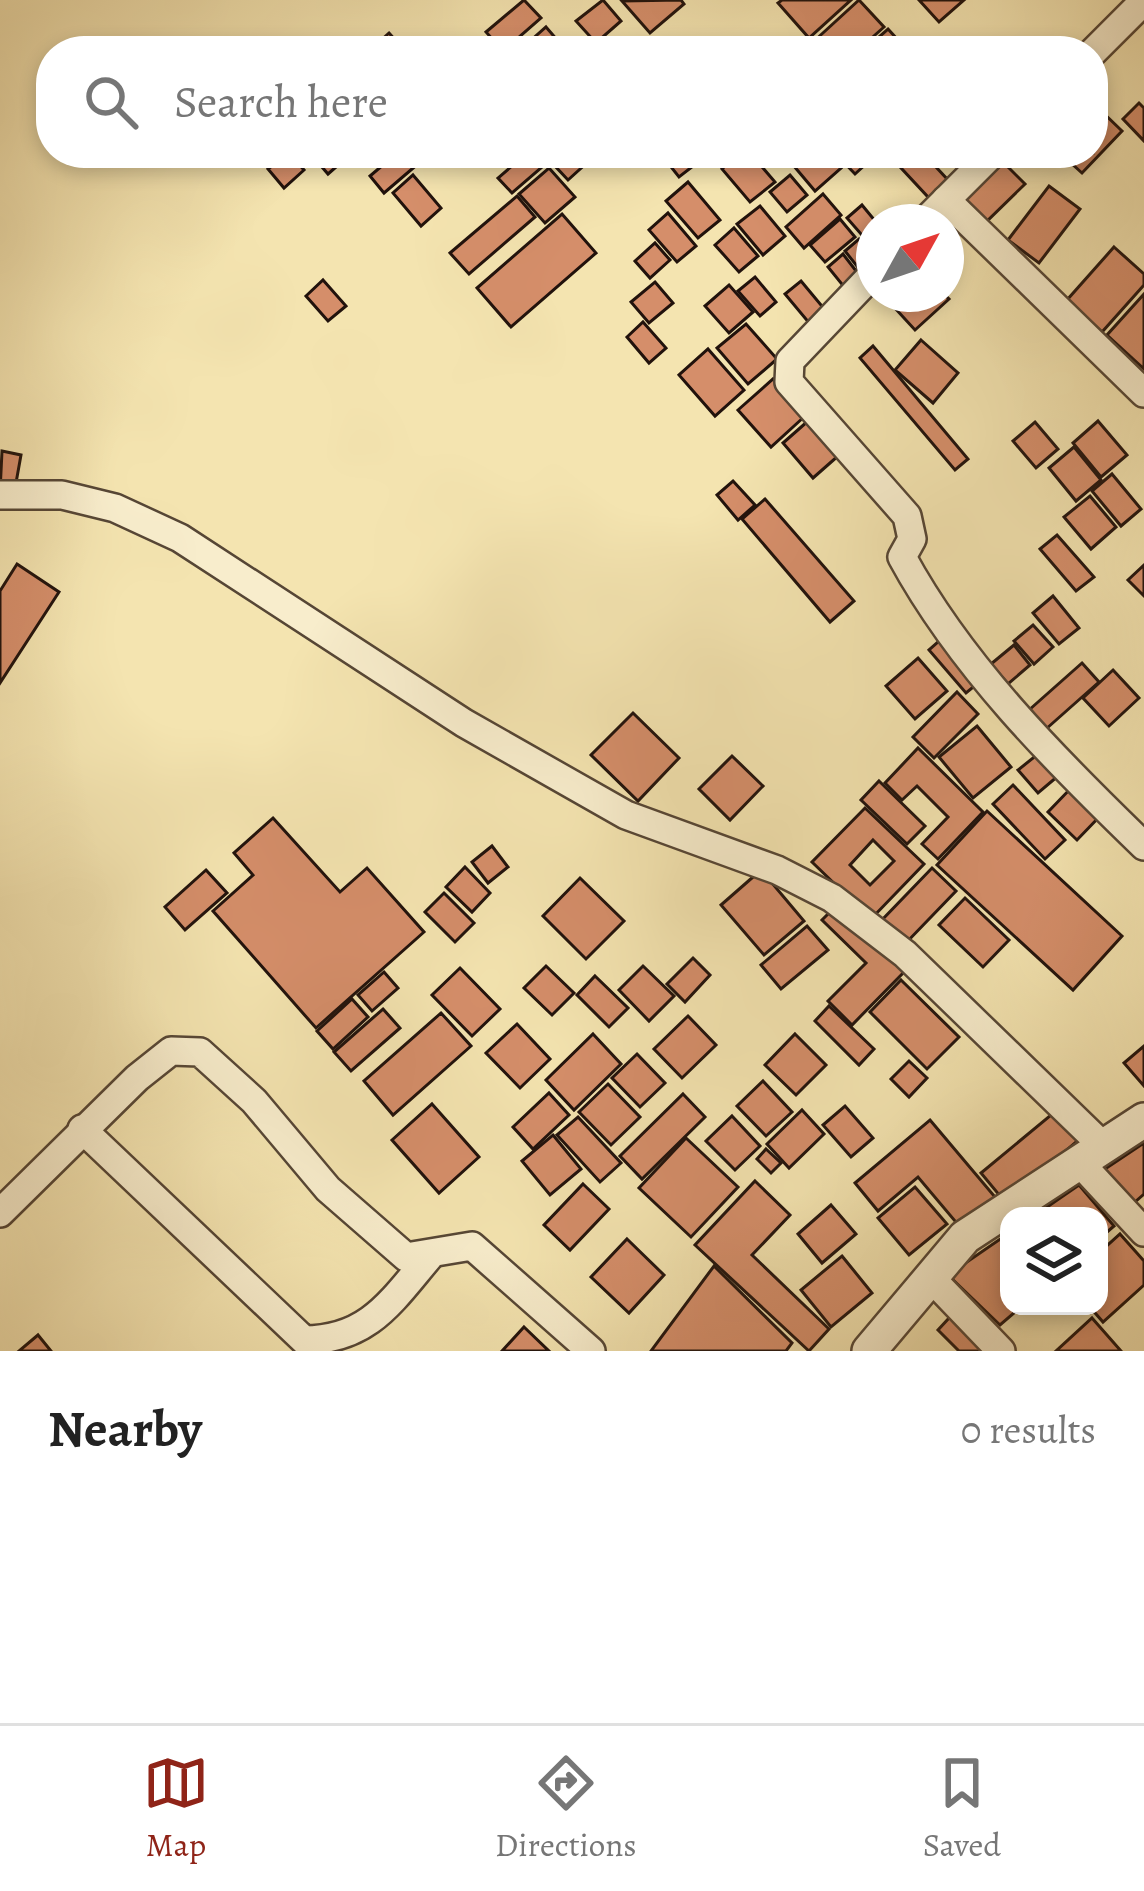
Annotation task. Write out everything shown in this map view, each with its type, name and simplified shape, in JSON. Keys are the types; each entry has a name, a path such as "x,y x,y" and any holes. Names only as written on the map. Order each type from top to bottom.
{"street":[{"path":"1108,37 1144,1"},
{"path":"942,204 977,168"},
{"path":"946,200 1144,393"},
{"path":"856,292 790,362 789,382 907,516 912,539 902,557 928,607 1073,778 1144,845"},
{"path":"0,495 62,495 116,508 180,538 464,724 626,815 777,870 832,898 904,954 1092,1155 1144,1232"},
{"path":"0,1213 82,1129 171,1052 200,1052 254,1101 328,1189 406,1257 429,1257 472,1246 591,1351"},
{"path":"869,1351 964,1237 1144,1120"},
{"path":"82,1129 304,1340 334,1346 382,1312 429,1257"},
{"path":"929,1276 1001,1351"}],"building":[{"path":"524,0 541,18 520,36 486,32"},
{"path":"603,0 621,21 604,36 590,36 576,21"},
{"path":"681,0 684,4 650,33 622,1"},
{"path":"782,0 851,0 811,36 778,3"},
{"path":"859,0 884,27 874,36 820,36"},
{"path":"919,0 964,0 939,22"},
{"path":"1139,103 1144,108 1144,141 1123,119"},
{"path":"1108,117 1122,131 1108,146"},
{"path":"302,168 304,170 284,188 268,169"},
{"path":"379,168 413,168 384,193 370,176"},
{"path":"510,168 541,168 512,193 498,178"},
{"path":"549,168 575,197 545,223 519,194"},
{"path":"557,168 581,168 568,180"},
{"path":"763,168 775,182 750,202 722,169"},
{"path":"796,168 841,168 815,191"},
{"path":"901,168 937,168 948,180 929,198"},
{"path":"988,168 1009,168 1025,184 985,223 959,196"},
{"path":"413,175 441,208 421,226 393,193"},
{"path":"790,175 807,195 787,212 770,192"},
{"path":"688,182 720,220 698,238 666,201"},
{"path":"1049,186 1080,209 1039,263 1008,240"},
{"path":"823,194 841,215 804,248 786,227"},
{"path":"517,196 535,217 469,274 450,253"},
{"path":"760,206 785,236 763,255 737,224"},
{"path":"668,213 696,246 677,262 649,230"},
{"path":"562,214 596,253 511,327 477,288"},
{"path":"840,219 855,237 825,262 810,245"},
{"path":"734,228 758,256 739,272 715,245"},
{"path":"856,242 856,265 845,251"},
{"path":"655,243 670,260 650,278 635,261"},
{"path":"1114,247 1144,274 1144,285 1102,332 1067,300"},
{"path":"843,254 856,271 856,279 845,288 828,267"},
{"path":"755,277 776,302 760,316 738,291"},
{"path":"323,280 346,306 328,321 306,296"},
{"path":"801,281 826,311 810,324 785,294"},
{"path":"655,282 673,303 649,323 631,302"},
{"path":"729,285 753,312 729,333 705,306"},
{"path":"1144,294 1144,369 1107,335"},
{"path":"898,312 935,312 915,330"},
{"path":"643,322 666,348 649,363 627,337"},
{"path":"746,324 777,359 748,384 717,348"},
{"path":"921,340 958,373 933,403 895,370"},
{"path":"873,346 968,459 955,470 860,358"},
{"path":"708,349 744,390 715,416 679,375"},
{"path":"773,379 805,416 771,447 738,410"},
{"path":"808,421 838,456 813,478 783,443"},
{"path":"1098,421 1127,455 1101,477 1073,443"},
{"path":"1035,422 1058,449 1036,468 1013,441"},
{"path":"1074,447 1101,480 1076,501 1049,468"},
{"path":"2,451 21,455 14,494 0,492"},
{"path":"1112,474 1141,509 1121,526 1092,491"},
{"path":"733,481 755,505 738,520 717,495"},
{"path":"1090,496 1116,527 1091,549 1064,517"},
{"path":"765,499 854,601 830,622 742,519"},
{"path":"1057,535 1094,577 1076,591 1040,549"},
{"path":"17,564 59,592 0,683 0,591"},
{"path":"1144,565 1144,596 1128,580"},
{"path":"1053,596 1079,628 1059,644 1033,613"},
{"path":"1033,625 1053,647 1034,664 1014,641"},
{"path":"946,635 983,679 966,693 929,650"},
{"path":"1014,645 1030,665 1008,684 991,664"},
{"path":"918,658 947,691 915,719 886,686"},
{"path":"1082,663 1099,682 1046,729 1029,710"},
{"path":"1113,670 1139,698 1109,726 1083,698"},
{"path":"957,692 978,714 934,758 913,737"},
{"path":"633,713 679,758 638,801 591,755"},
{"path":"977,726 1011,767 973,798 939,757"},
{"path":"918,748 983,812 938,859 922,844 948,817 917,786 902,800 885,783"},
{"path":"1038,754 1058,776 1038,793 1018,770"},
{"path":"732,756 763,786 730,820 699,789"},
{"path":"879,781 925,826 907,844 861,800"},
{"path":"1013,785 1065,840 1045,859 993,804"},
{"path":"1072,787 1101,815 1077,840 1048,812"},
{"path":"865,808 924,864 871,919 812,862","holes":["873,840 894,861 870,885 850,865"]},
{"path":"987,811 1122,936 1073,990 937,865"},
{"path":"273,818 340,892 367,868 424,932 316,1028 213,911 253,875 234,853"},
{"path":"492,846 508,867 488,883 472,862"},
{"path":"465,867 490,893 472,912 446,887"},
{"path":"932,868 956,891 904,945 880,922"},
{"path":"206,870 227,893 185,930 165,907"},
{"path":"761,870 804,921 764,955 721,905"},
{"path":"580,878 624,921 586,959 543,916"},
{"path":"444,893 474,923 455,942 425,912"},
{"path":"965,898 1009,940 983,967 939,925"},
{"path":"840,902 907,969 852,1025 828,1001 866,963 822,920"},
{"path":"807,926 828,950 781,989 761,965"},
{"path":"693,958 710,975 685,1002 667,984"},
{"path":"546,966 574,993 552,1015 524,988"},
{"path":"643,966 674,996 649,1021 619,990"},
{"path":"460,968 500,1009 472,1036 432,995"},
{"path":"384,972 398,988 372,1011 358,995"},
{"path":"595,976 628,1008 609,1027 577,995"},
{"path":"901,980 959,1037 927,1069 870,1012"},
{"path":"352,999 368,1017 333,1049 317,1031"},
{"path":"829,1006 874,1049 859,1065 815,1021"},
{"path":"383,1009 400,1028 351,1071 334,1052"},
{"path":"441,1013 471,1046 393,1115 364,1081"},
{"path":"688,1016 716,1045 682,1078 654,1049"},
{"path":"517,1024 550,1059 520,1088 486,1053"},
{"path":"593,1034 621,1064 574,1110 546,1080"},
{"path":"795,1034 826,1065 796,1095 765,1065"},
{"path":"1144,1046 1144,1086 1124,1063"},
{"path":"637,1054 665,1083 640,1107 612,1078"},
{"path":"909,1061 927,1078 909,1097 891,1079"},
{"path":"763,1081 792,1112 766,1136 737,1106"},
{"path":"608,1084 640,1117 611,1145 579,1112"},
{"path":"549,1093 569,1115 533,1149 513,1127"},
{"path":"683,1094 705,1117 642,1179 620,1156"},
{"path":"432,1104 479,1157 439,1193 392,1140"},
{"path":"845,1106 873,1138 851,1157 823,1125"},
{"path":"802,1110 824,1134 789,1168 767,1144"},
{"path":"1057,1110 1081,1138 1005,1202 981,1173"},
{"path":"732,1116 760,1146 735,1170 706,1141"},
{"path":"578,1117 621,1163 600,1182 557,1135"},
{"path":"930,1120 995,1197 960,1227 918,1177 878,1211 855,1183"},
{"path":"553,1135 581,1169 550,1195 522,1161"},
{"path":"686,1138 738,1187 691,1237 639,1188"},
{"path":"1144,1143 1144,1194 1127,1209 1096,1175"},
{"path":"766,1149 781,1163 771,1173 757,1159"},
{"path":"755,1181 790,1215 752,1255 829,1329 809,1351 695,1245"},
{"path":"583,1184 609,1209 570,1250 544,1225"},
{"path":"1079,1185 1098,1207 1047,1207"},
{"path":"915,1187 947,1224 909,1255 878,1218"},
{"path":"831,1205 856,1234 822,1263 798,1234"},
{"path":"1120,1234 1144,1261 1144,1285 1103,1322 1097,1315 1108,1315 1108,1245"},
{"path":"627,1239 664,1275 629,1313 591,1277"},
{"path":"1000,1239 1000,1315 1012,1315 1000,1325 948,1275"},
{"path":"842,1256 872,1293 831,1327 801,1290"},
{"path":"714,1266 792,1343 786,1351 651,1351"},
{"path":"950,1317 983,1351 959,1351 938,1330"},
{"path":"1092,1318 1121,1351 1056,1351"},
{"path":"524,1327 549,1351 502,1351"},
{"path":"38,1335 51,1351 19,1351"}]}
